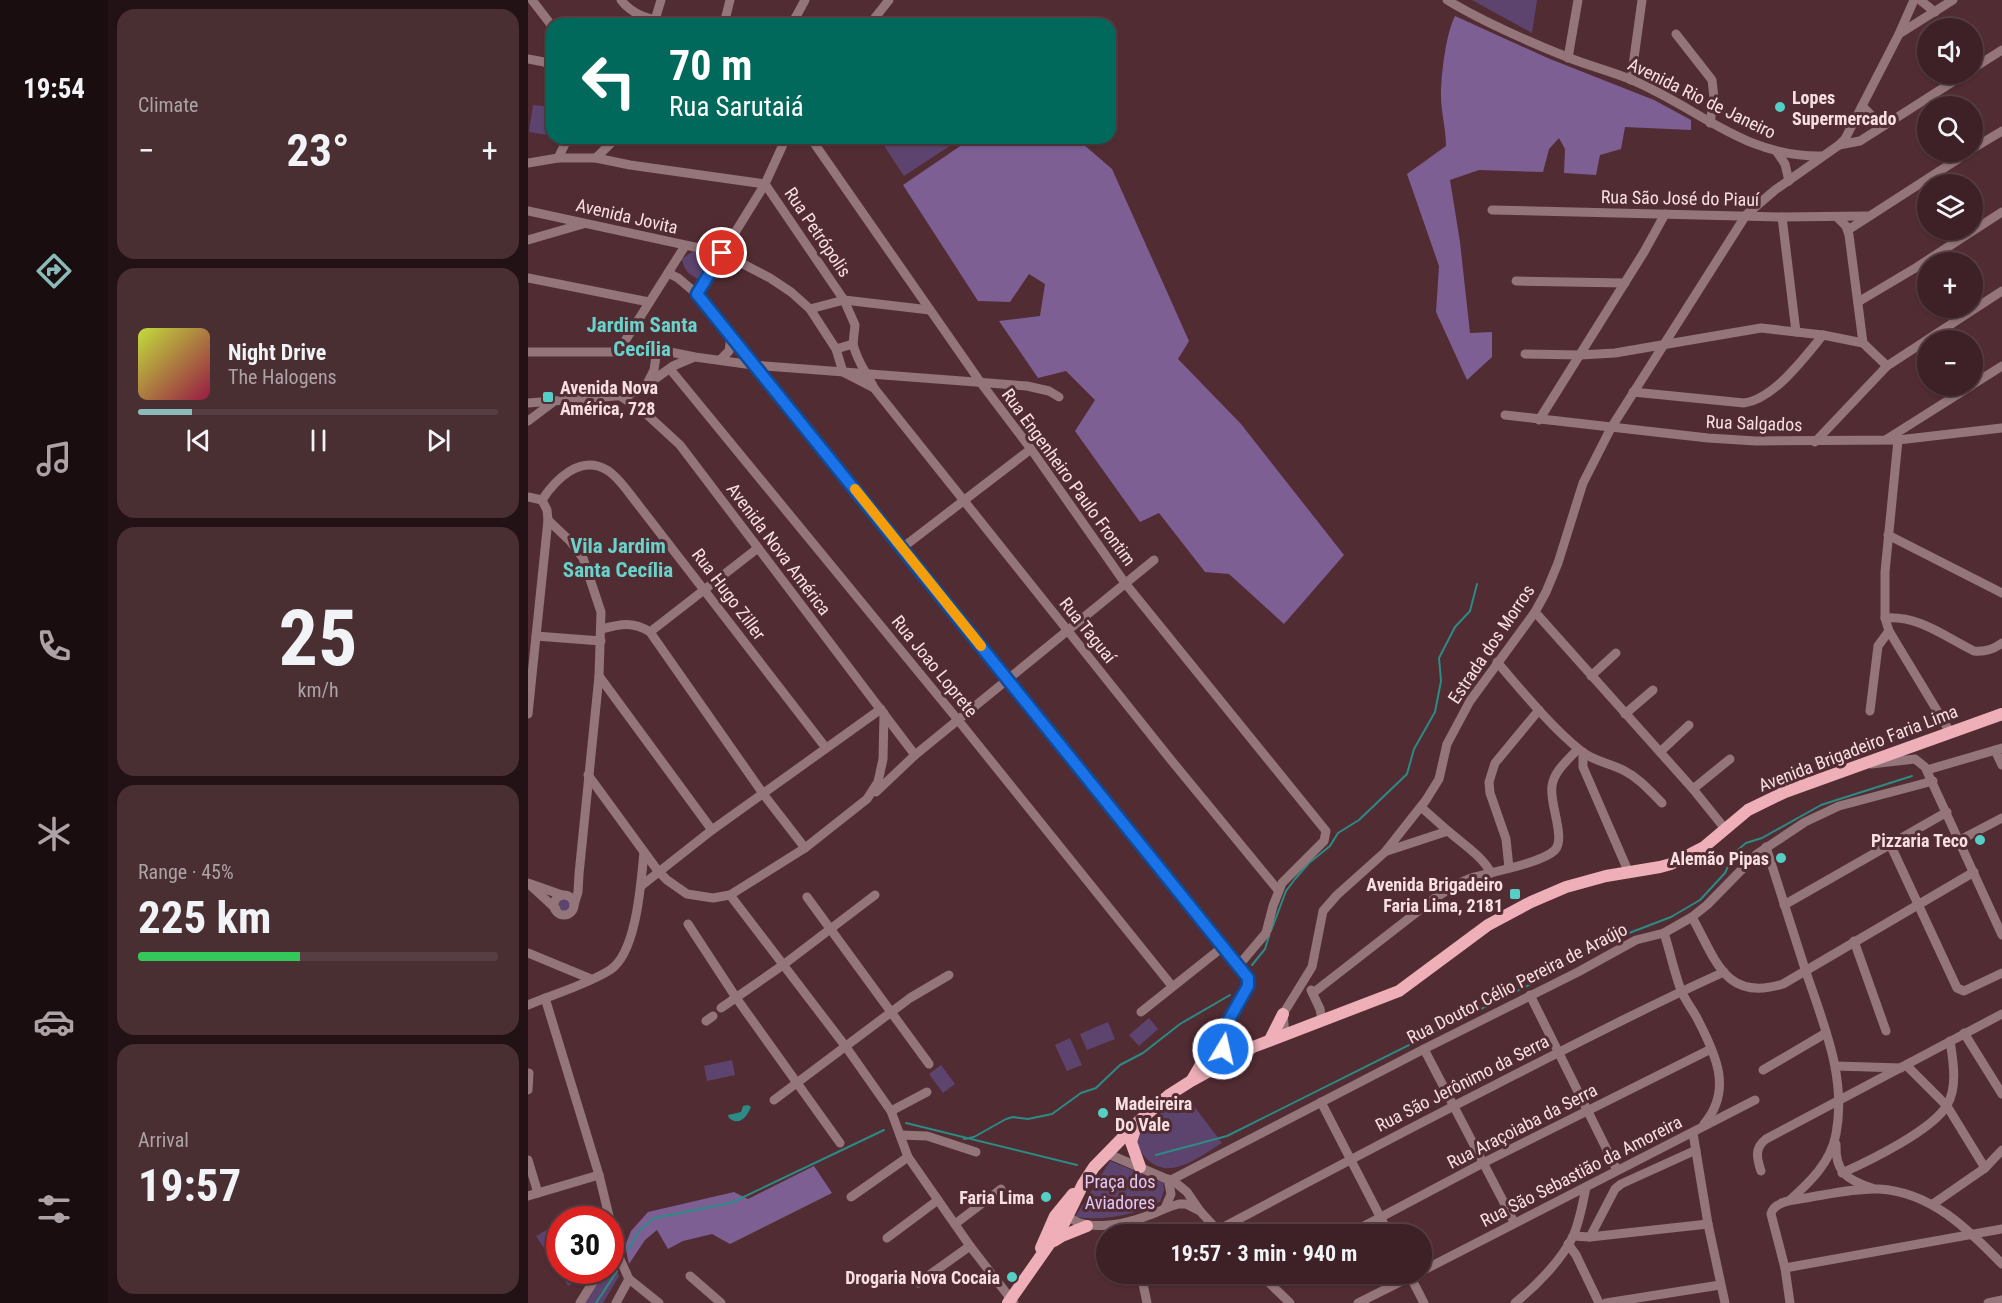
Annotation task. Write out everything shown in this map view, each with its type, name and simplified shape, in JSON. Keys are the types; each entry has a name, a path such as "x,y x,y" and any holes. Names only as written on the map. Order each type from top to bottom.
{"main road":[{"name":"Avenida Brigadeiro Faria Lima","path":"1011,1302 1048,1245 1065,1212 1106,1153 1169,1095 1191,1081 1270,1040 1399,992 1488,925 1531,902 1566,887 1606,876 1660,867 1689,856 1726,830 1748,810 1785,792 1863,762 2002,714"},
{"path":"1270,1040 1283,1014"},
{"path":"1191,1081 1213,1044"},
{"path":"1138,1122 1131,1142 1140,1167"},
{"name":"Avenida Brigadeiro Faria Lima","path":"1038,1258 1046,1235 1065,1212"},
{"path":"1048,1245 1062,1236 1087,1226"}],"street":[{"path":"532,0 546,18"},
{"path":"621,0 630,10 651,18"},
{"path":"656,18 661,0"},
{"path":"726,18 730,0"},
{"path":"795,18 805,0"},
{"path":"875,18 889,0"},
{"name":"Avenida Rio de Janeiro","path":"1447,0 1470,14 1568,58 1648,87 1710,123 1747,141 1777,152 1822,156"},
{"path":"1568,58 1578,0"},
{"path":"1631,80 1642,0"},
{"path":"1899,34 1953,0"},
{"path":"1839,145 1899,34 1913,1 1935,12"},
{"path":"1676,34 1712,81 1714,98 1710,123"},
{"path":"1983,62 2002,50"},
{"path":"528,59 546,63"},
{"path":"1839,145 1853,144 1949,84"},
{"path":"1862,106 1874,118 1888,123"},
{"path":"1983,143 2002,131"},
{"path":"1848,132 1856,136 1871,134"},
{"path":"558,158 565,144"},
{"path":"596,158 610,144"},
{"path":"697,294 765,184 783,144"},
{"name":"Rua Engenheiro Paulo Frontim","path":"815,144 981,383 1031,449 1125,583 1322,825 1327,835 1324,841 1288,876 1278,890"},
{"name":"Estrada dos Morros","path":"1283,1014 1304,982 1315,959 1321,917 1326,907 1385,852 1421,807 1438,778 1447,744 1474,693 1535,612 1552,579 1583,483 1611,428 1746,215 1788,181 1839,145"},
{"name":"Avenida Rio de Janeiro","path":"1777,152 1785,164 1788,181"},
{"name":"Rua Petrópolis","path":"528,163 558,158 596,158 765,184 844,300 855,326 853,344 858,363 867,373"},
{"path":"1848,230 1952,162"},
{"name":"Rua São José do Piauí","path":"1492,210 1782,217 1867,216"},
{"name":"Avenida Jovita","path":"528,211 722,253 791,292 810,309 836,349 843,372"},
{"path":"1858,302 2002,212"},
{"path":"1539,420 1625,283 1665,214"},
{"path":"1782,217 1796,332"},
{"path":"1837,217 1848,230 1863,343"},
{"path":"528,240 584,223"},
{"path":"618,352 685,246"},
{"path":"668,273 678,278 697,294 1239,965 1249,983 1213,1044 1214,1055 1224,1062"},
{"path":"528,278 649,302"},
{"path":"1516,281 1625,283"},
{"path":"1815,442 1887,366 2002,291"},
{"path":"810,309 844,300 930,310"},
{"path":"1525,354 1615,353 1761,328 1823,335 1863,343 1887,366"},
{"path":"1633,392 1744,403 1754,402 1770,392 1823,335"},
{"path":"720,360 729,351 731,337"},
{"path":"836,349 853,344"},
{"path":"528,352 664,352 753,365 1027,386 1049,391 1059,397"},
{"path":"632,352 655,364 660,370 670,369"},
{"path":"642,410 639,399 655,364 656,356 664,352"},
{"path":"664,352 673,357 670,369"},
{"path":"528,404 620,396 644,387 670,369 694,357"},
{"path":"1983,378 2002,366"},
{"name":"Rua Joao Loprete","path":"670,369 958,720 1172,986"},
{"name":"Rua Taguaí","path":"843,372 874,388"},
{"name":"Rua Taguaí","path":"867,373 874,388 964,502 1278,890"},
{"name":"Avenida Nova América","path":"620,396 642,410 680,445 915,755"},
{"path":"1885,441 1955,396"},
{"path":"530,419 553,402"},
{"path":"530,419 540,403"},
{"name":"Rua Salgados","path":"1505,416 1708,438 1815,442 1885,441 2002,428"},
{"path":"1898,440 1885,572 1885,618 1889,631 1950,732"},
{"path":"902,548 1031,449"},
{"name":"Rua Hugo Ziller","path":"542,500 553,483 573,469 593,466 609,471 652,521 826,748"},
{"path":"528,497 542,500 547,510 548,520 528,714"},
{"path":"529,884 560,914 567,915 572,911 578,892 602,629 601,612 583,558 570,541 548,520"},
{"path":"1888,535 2002,593"},
{"path":"650,632 758,548"},
{"path":"588,775 658,872 667,880 687,894 713,898 730,896 805,848 867,799 915,755 1154,560"},
{"path":"1535,612 1693,789 1726,830"},
{"path":"1885,618 1896,617 1912,620 1974,651 1983,652 2002,643"},
{"path":"602,629 626,623 640,626 650,632 764,795 805,848"},
{"path":"1870,711 1878,646 1889,631"},
{"path":"536,636 601,641"},
{"path":"1591,676 1616,652"},
{"path":"1497,662 1539,710 1580,751 1626,772 1662,803"},
{"path":"599,676 712,830"},
{"path":"1625,714 1653,690"},
{"path":"1509,868 1506,839 1490,793 1489,782 1495,763 1539,710"},
{"path":"641,886 712,830 764,795 826,748 882,711 884,744 881,772 878,782 867,799"},
{"path":"1660,752 1689,725"},
{"path":"1928,770 1998,749 2002,765"},
{"path":"1313,993 1455,885 1547,855 1560,840 1552,785 1558,771 1580,751"},
{"path":"1580,751 1583,767 1629,873"},
{"path":"1693,789 1730,759"},
{"path":"1863,762 1878,764 1915,759 1928,770 2002,935"},
{"name":"Rua Doutor Célio Pereira de Araújo","path":"1169,1179 1578,972 1636,940 1664,933 1692,917 1707,905 1741,868 1766,847 1805,822 1839,806 1933,781"},
{"path":"1421,807 1488,866 1491,873"},
{"path":"1784,904 1947,812"},
{"path":"1960,840 2002,818"},
{"path":"1385,852 1448,831"},
{"path":"1890,844 1957,988 1964,991 2002,973"},
{"path":"1766,847 1836,1066 1840,1101 1836,1157 1842,1173 1857,1182 1933,1204 1974,1235 2002,1264"},
{"path":"528,1005 611,970 620,960 634,926 644,852"},
{"path":"1692,917 1724,972 1737,984 1753,990 1769,988 1783,984 1974,872"},
{"path":"555,909 555,901 565,896 579,874"},
{"path":"529,884 572,899 574,905"},
{"path":"1239,965 1266,933 1278,890"},
{"path":"721,1008 737,999 875,895"},
{"path":"730,896 846,1047 891,1111 908,1157 1011,1302"},
{"path":"807,897 929,1064"},
{"path":"688,924 737,999 840,1143"},
{"path":"1664,933 1681,991 1699,1022 1719,1074 1721,1087 1717,1106 1696,1131 1696,1149 1708,1224 1725,1303"},
{"path":"1854,941 1886,1031"},
{"path":"1141,1012 1224,946"},
{"path":"528,953 591,979"},
{"name":"Rua São Jerônimo da Serra","path":"1234,1224 1349,1159 1558,1052 1724,972"},
{"path":"774,1100 891,1013 949,975"},
{"path":"1304,982 1313,993 1322,1021"},
{"path":"1530,995 1617,1170"},
{"path":"545,998 607,1206"},
{"path":"1283,1014 1285,1034"},
{"path":"1761,1171 1757,1156 1761,1143 1772,1135 2002,1014"},
{"path":"1222,1032 1224,1062"},
{"path":"1964,1033 2002,1095"},
{"path":"1763,1070 1826,1034"},
{"path":"1842,1173 1910,1136 1938,1116 1947,1106 1953,1080 1950,1041"},
{"path":"1424,1049 1514,1222"},
{"name":"Rua Araçoiaba da Serra","path":"1368,1224 1483,1163 1711,1049"},
{"path":"1836,1066 1905,1067 1947,1106 1985,1168"},
{"path":"528,1090 530,1073"},
{"path":"891,1111 927,1092"},
{"name":"Rua São Sebastião da Amoreira","path":"1432,1265 1755,1100"},
{"path":"1321,1102 1383,1224"},
{"path":"900,1135 927,1136 976,1152"},
{"path":"1790,1200 1824,1164 1836,1136"},
{"path":"1590,1237 1621,1184 1696,1149"},
{"path":"1933,1204 1985,1168 2002,1150"},
{"path":"1106,1153 1169,1179 1187,1192 1212,1224"},
{"path":"851,1197 908,1157"},
{"path":"528,1160 538,1193"},
{"path":"528,1196 599,1175"},
{"path":"1165,1208 1171,1194 1169,1179"},
{"path":"1515,1303 1542,1278 1570,1240 1579,1220 1586,1187"},
{"path":"955,1224 1001,1189"},
{"path":"1790,1303 1785,1268 1771,1212 1775,1207 1790,1200 1879,1189"},
{"path":"887,1238 938,1200"},
{"path":"1065,1212 1077,1223 1087,1226 1132,1221 1165,1208 1186,1204 1200,1211"},
{"path":"1570,1240 1708,1224"},
{"path":"1785,1268 2002,1229"},
{"path":"1570,1240 1599,1303"},
{"path":"918,1283 970,1246"},
{"path":"624,1268 629,1279 659,1303"},
{"path":"690,1276 721,1303"},
{"path":"616,1303 629,1279"},
{"path":"580,1303 592,1284"},
{"path":"1143,1284 1147,1303"},
{"path":"1271,1284 1290,1303"},
{"path":"1358,1303 1395,1284"},
{"path":"1416,1284 1424,1303"},
{"path":"1606,1303 1720,1285"},
{"path":"1988,1303 2002,1300"}],"green space":[{"path":"1472,0 1537,0 1532,33"},
{"path":"533,105 546,106 546,135 529,132"},
{"path":"883,144 953,144 904,176"},
{"path":"693,251 708,253 713,261 705,277 698,279 685,269 682,259"},
{"path":"564,895 571,898 574,905 571,912 564,915 557,912 554,905 557,898"},
{"path":"1149,1018 1158,1029 1139,1046 1129,1035"},
{"path":"1108,1022 1115,1039 1087,1050 1080,1034"},
{"path":"1070,1038 1082,1065 1067,1071 1055,1045"},
{"path":"732,1060 735,1075 707,1081 704,1066"},
{"path":"941,1065 955,1084 943,1093 929,1074"},
{"path":"1187,1097 1222,1143 1185,1164 1166,1168 1157,1166 1146,1158 1136,1144 1140,1131 1177,1099"},
{"name":"Praça dos Aviadores","path":"1110,1161 1163,1183 1164,1190 1160,1202 1119,1216 1075,1217"},
{"path":"546,1230 546,1251 536,1236"},
{"path":"614,1284 603,1303 584,1303 596,1285"}],"shaded area":[{"path":"1455,16 1550,59 1654,100 1691,120 1691,130 1625,127 1621,149 1600,155 1596,175 1564,173 1565,149 1559,138 1549,149 1543,172 1479,170 1450,180 1460,242 1470,333 1492,332 1492,357 1467,380 1436,312 1439,266 1407,174 1446,146 1441,87 1447,43"},
{"path":"963,144 1083,144 1112,169 1189,341 1178,359 1241,424 1344,555 1284,624 1229,574 1205,572 1159,513 1140,522 1075,431 1095,400 1066,371 1038,378 999,321 1040,316 1045,284 1029,274 1010,302 978,301 903,185"},
{"path":"814,1166 832,1193 730,1244 712,1234 683,1241 668,1249 657,1230 645,1240 629,1264 625,1246 631,1231 648,1212 734,1192 748,1199"}],"water":[{"path":"743,1106 751,1107 743,1119 737,1121 729,1118 728,1115 741,1112"}],"waterway":[{"path":"1271,931 1286,891 1295,879 1309,863 1330,846 1338,833 1359,820 1407,774 1414,749 1435,712 1441,681 1439,658 1455,627 1470,611 1477,584"},
{"path":"1156,1155 1227,1136 1541,979 1603,943 1671,917 1700,900 1725,873 1734,853 1746,843 1762,838 1821,805 1912,776"},
{"path":"1252,965 1265,949 1269,936"},
{"path":"964,1139 974,1137 1013,1117 1028,1119 1052,1114 1081,1093 1096,1088 1120,1065 1143,1053 1180,1024 1230,995"},
{"path":"906,1123 1077,1165"},
{"path":"628,1250 639,1231 654,1218 731,1203 884,1130"},
{"path":"596,1303 608,1284"}],"slow traffic":[{"path":"855,489 981,646"}],"place":[{"name":"Lopes Supermercado","path":"1780,107"},
{"name":"Avenida Nova América, 728","path":"548,397"},
{"name":"Pizzaria Teco","path":"1980,840"},
{"name":"Alemão Pipas","path":"1781,858"},
{"name":"Avenida Brigadeiro Faria Lima, 2181","path":"1515,894"},
{"name":"Madeireira Do Vale","path":"1103,1113"},
{"name":"Faria Lima","path":"1046,1197"},
{"name":"Drogaria Nova Cocaia","path":"1012,1277"}],"district":[{"name":"Jardim Santa Cecília","path":"642,337"},
{"name":"Vila Jardim Santa Cecília","path":"618,558"}],"route":[{"path":"722,253 697,294 1248,978 1248,986 1222,1032 1223,1049"}]}
